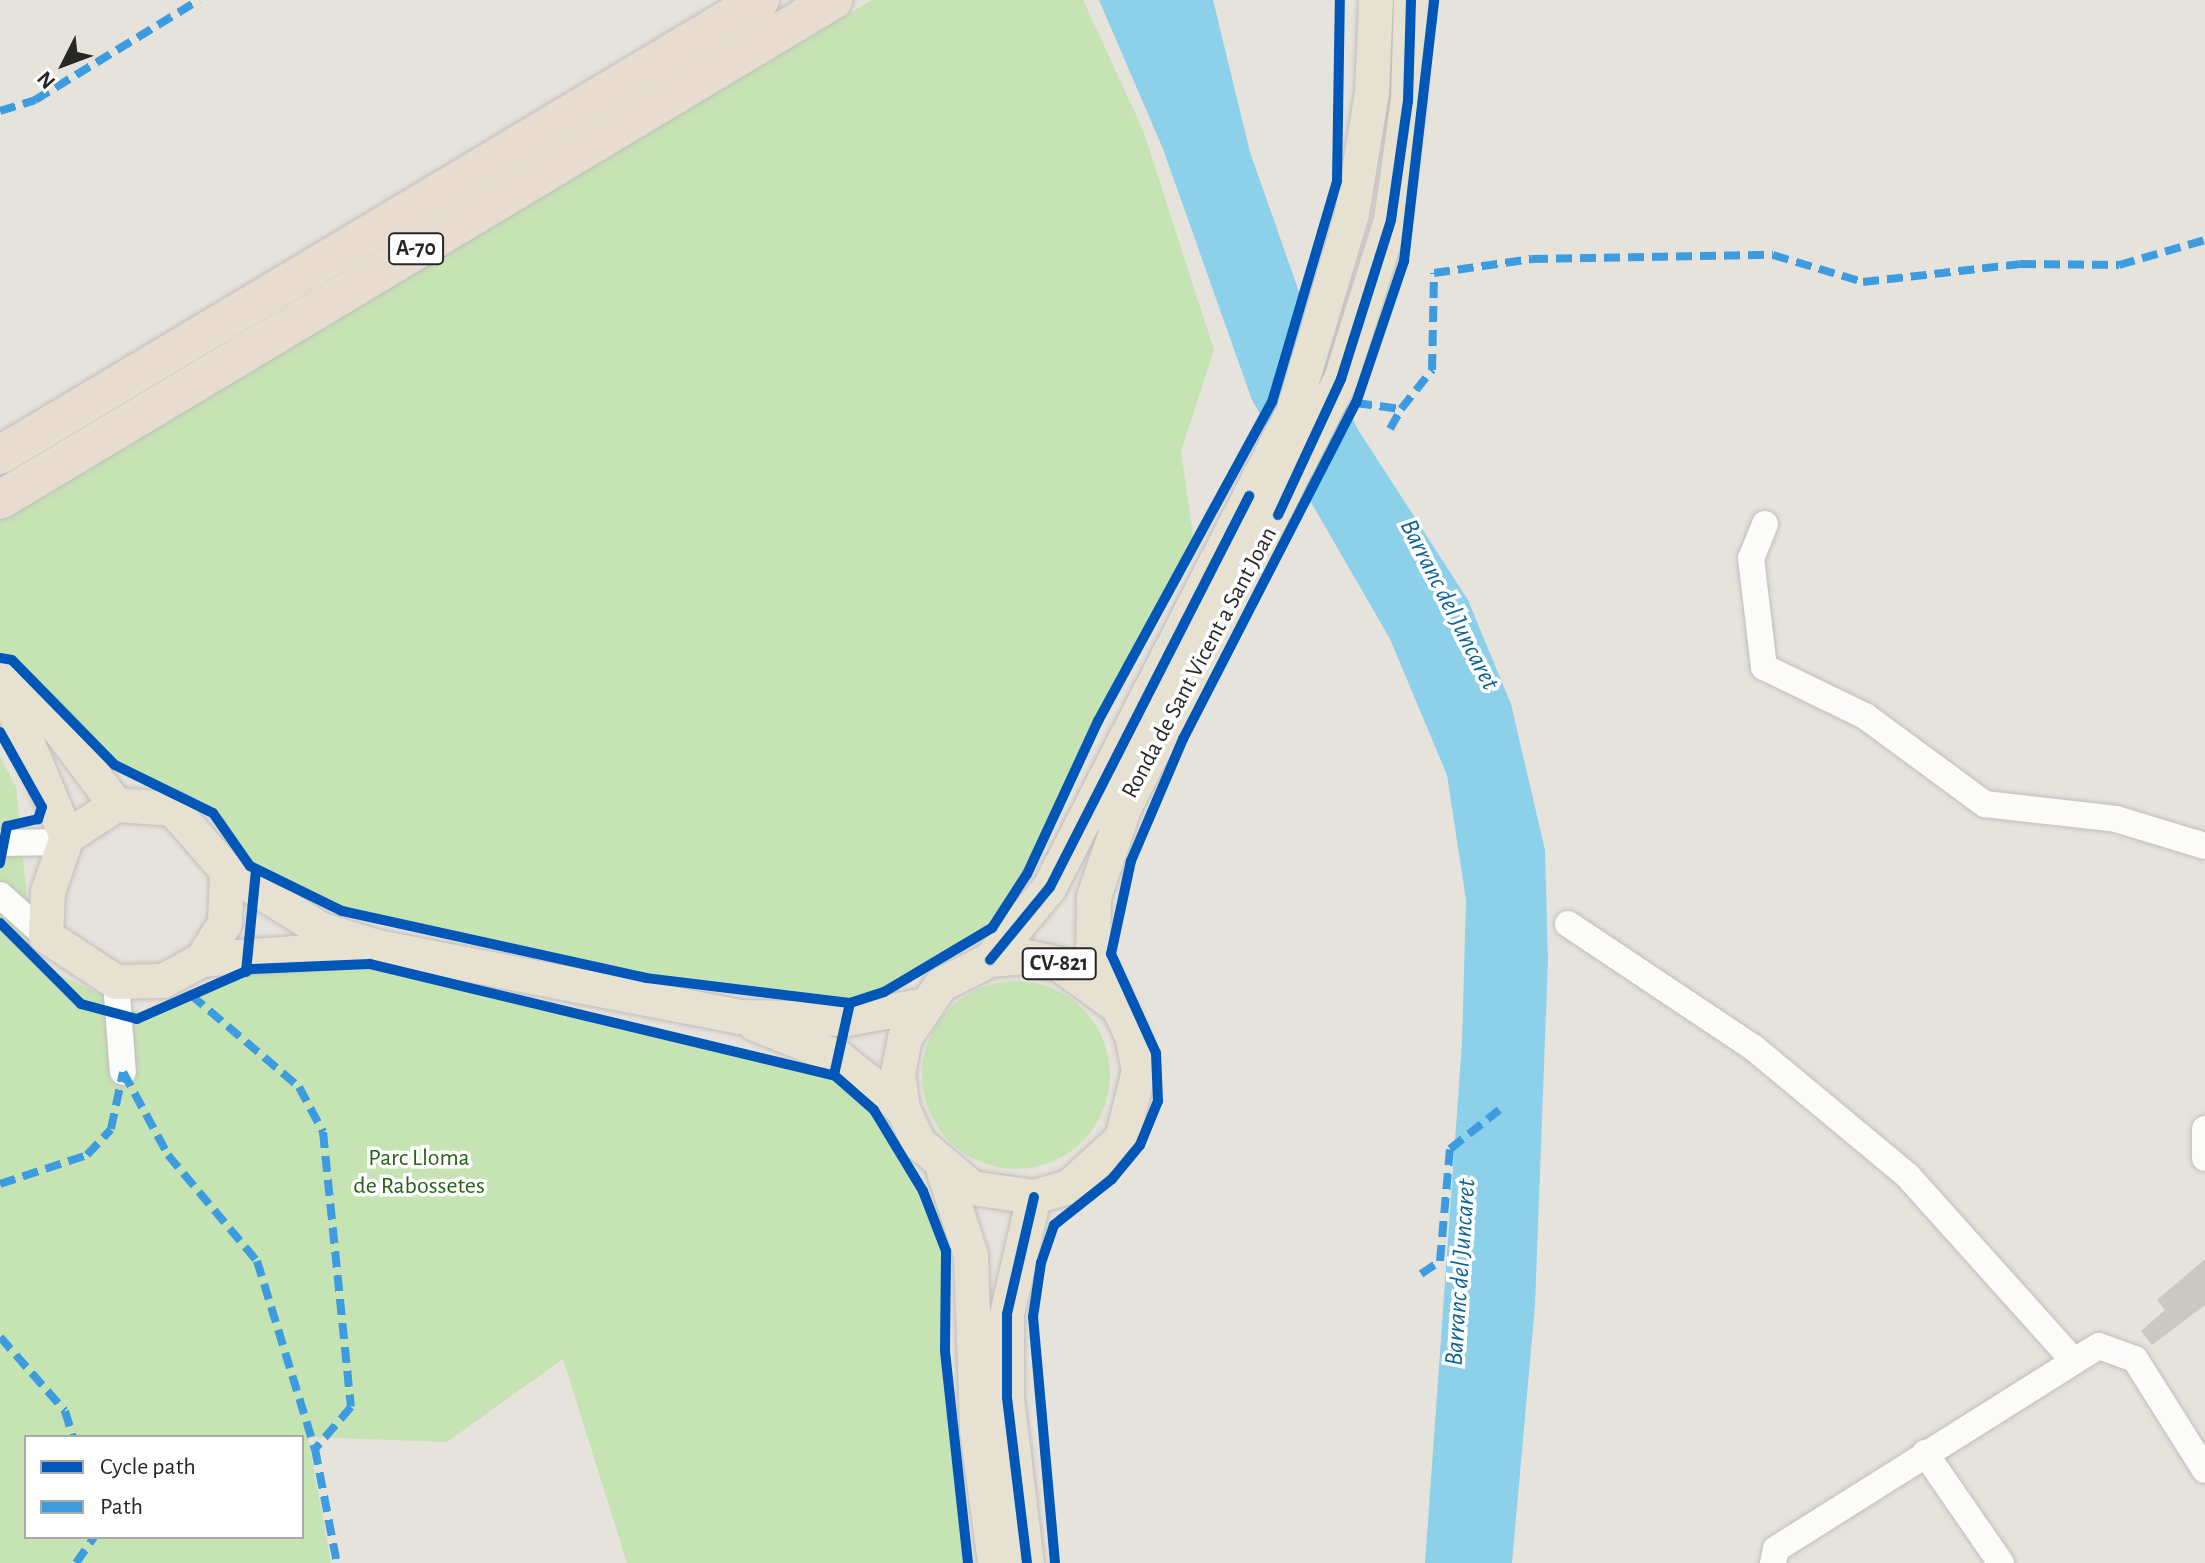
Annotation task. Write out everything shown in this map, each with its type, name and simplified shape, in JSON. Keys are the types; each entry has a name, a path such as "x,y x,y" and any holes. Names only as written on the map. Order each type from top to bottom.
{"highway":[{"name":"A-70","path":"0,455 760,0"},
{"name":"A-70","path":"0,500 833,0"}],"main road":[{"name":"Ronda de Sant Vicent a Sant Joan","path":"921,1006 964,970 990,960 1050,887 1293,412 1322,333 1362,161 1376,0"},
{"name":"Ronda de Sant Vicent a Sant Joan","path":"1034,1197 1099,1167 1126,1129 1139,1071 1093,952 1094,897 1105,855 1278,515 1341,379 1391,220 1408,101 1411,0"},
{"path":"0,676 59,729 116,805 66,840 48,892 46,936 116,982"},
{"path":"0,676 66,840"},
{"name":"CV-821","path":"116,805 173,809 227,871 320,929 377,947 740,1017 847,1019 921,1006 898,1073 903,1109"},
{"name":"CV-821","path":"202,960 225,923 227,871"},
{"name":"CV-821","path":"116,982 163,981 202,960 377,947"},
{"name":"CV-821","path":"990,960 1059,964 1114,1004"},
{"name":"CV-821","path":"740,1017 839,1058 903,1109 944,1172 971,1255 977,1430 995,1563"},
{"path":"944,1172 972,1188 1034,1197 1007,1314 1007,1397 1027,1563"}],"street":[{"path":"1765,524 1751,558 1764,667 1865,716 1985,804 2116,819 2205,846"},
{"path":"0,843 66,840"},
{"path":"0,895 46,936"},
{"path":"1568,924 1754,1048 1907,1175 2074,1361"},
{"path":"116,982 123,1072"},
{"path":"2205,1129 2205,1158"},
{"path":"1773,1563 1776,1549 2099,1346 2135,1359 2205,1470"},
{"path":"1925,1453 2001,1563"}],"green space":[{"path":"872,0 1083,0 1143,130 1214,350 1181,451 1195,549 1098,721 1027,874 992,928 884,992 850,1003 646,978 342,911 250,866 213,813 115,765 0,655 0,517"},
{"name":"Parc Lloma de Rabossetes","path":"0,756 16,787 33,963 148,1016 246,972 370,964 834,1075 874,1110 923,1191 946,1251 945,1350 968,1563 627,1563 563,1359 447,1442 308,1437 331,1563 0,1563"},
{"path":"1016,981 1052,988 1083,1008 1103,1039 1110,1075 1103,1111 1083,1142 1052,1162 1016,1169 980,1162 949,1142 929,1111 922,1075 929,1039 949,1008 980,988"}],"water":[{"name":"Barranc del Juncaret","path":"1099,0 1213,0 1250,152 1319,349 1357,428 1468,600 1511,704 1545,850 1548,960 1535,1305 1512,1563 1425,1563 1462,1043 1466,900 1447,775 1390,639 1252,400 1163,149"}],"building":[{"path":"2205,1259 2205,1305 2152,1345 2141,1331 2165,1310 2157,1300"}],"marked path":[{"path":"0,111 35,100 199,0"},
{"path":"1356,403 1401,409 1432,370 1434,273 1532,259 1773,255 1863,282 2020,264 2119,265 2205,240"},
{"path":"1390,429 1401,409"},
{"path":"191,995 299,1087 323,1132 351,1407 315,1449 337,1563"},
{"path":"123,1072 168,1155 257,1261 315,1449"},
{"path":"0,1184 87,1155 111,1129 123,1072"},
{"path":"1421,1274 1440,1261 1450,1149 1499,1110"},
{"path":"0,1337 65,1411 72,1435"},
{"path":"76,1563 93,1539"}],"cycle path":[{"path":"968,1563 945,1350 946,1251 923,1191 874,1110 834,1075 850,1003 884,992 992,928 1027,874 1098,721 1272,402 1337,181 1340,0"},
{"path":"1278,515 1341,379 1391,220 1408,101 1411,0"},
{"path":"1055,1563 1033,1317 1041,1263 1054,1225 1112,1179 1140,1145 1158,1101 1156,1053 1111,954 1131,861 1183,739 1356,403 1404,261 1434,0"},
{"path":"990,960 1050,887 1249,496"},
{"path":"0,658 12,660 115,765 213,813 250,866 342,911 646,978 850,1003"},
{"path":"0,732 42,807 38,819 7,826 0,863"},
{"path":"246,972 256,870"},
{"path":"0,923 81,1004 137,1019 251,969 370,964 834,1075"},
{"path":"1027,1563 1007,1397 1007,1314 1034,1197"}]}
